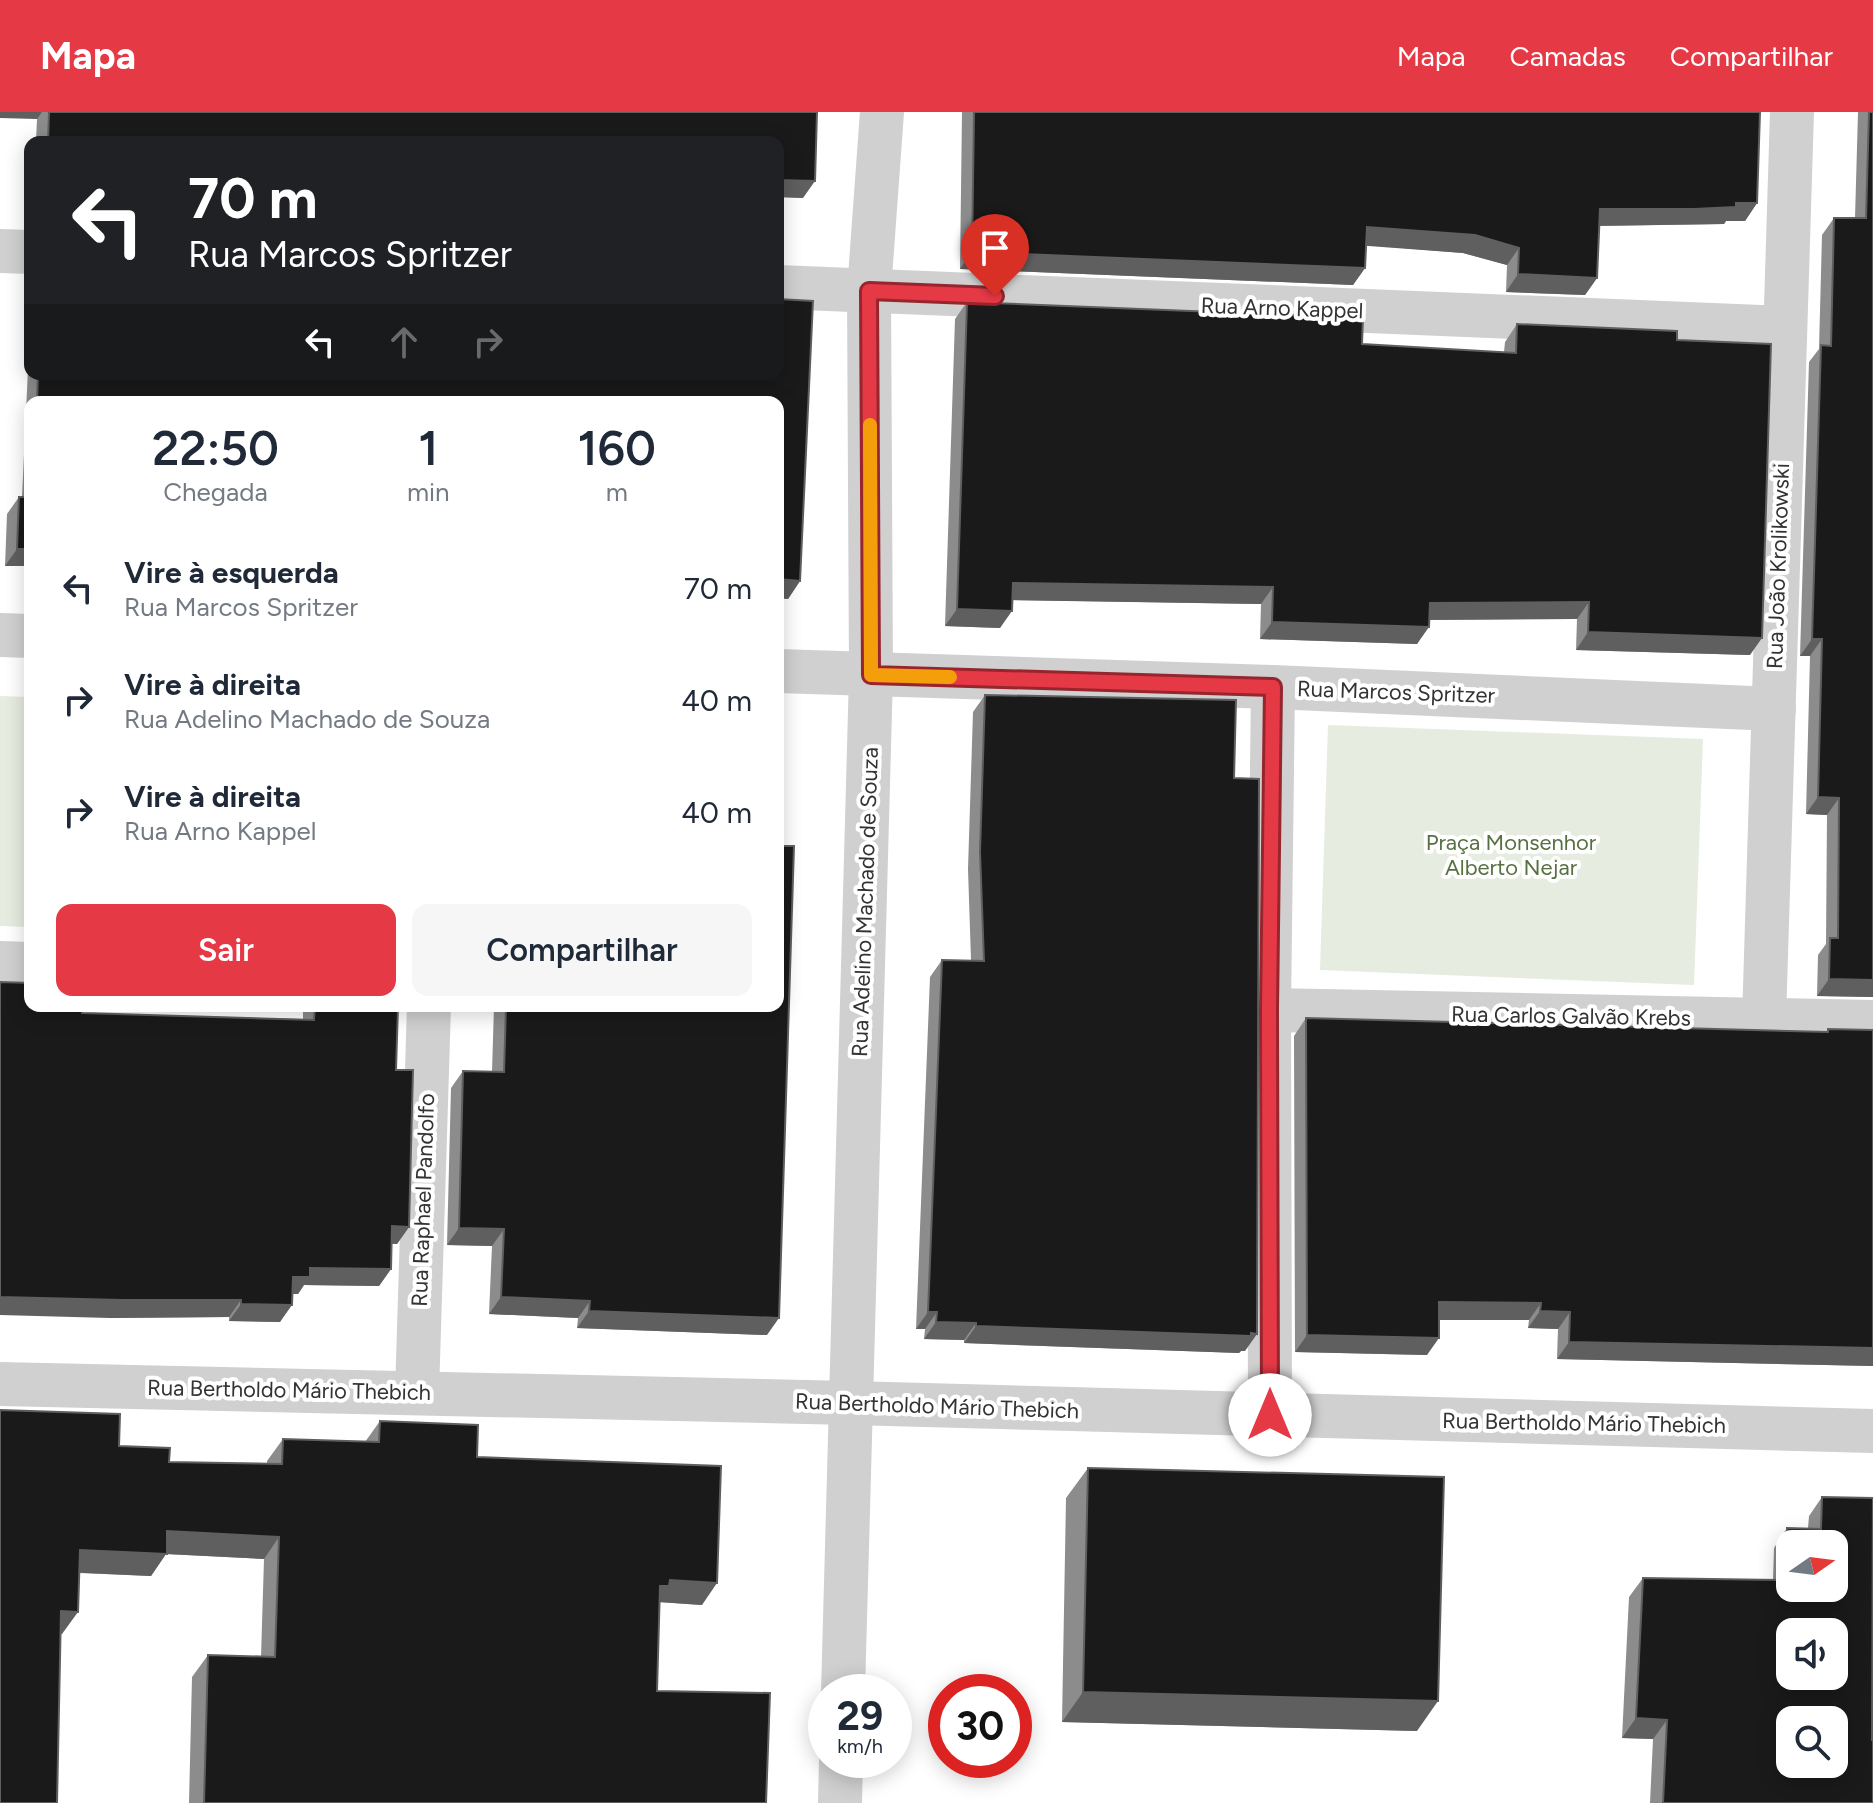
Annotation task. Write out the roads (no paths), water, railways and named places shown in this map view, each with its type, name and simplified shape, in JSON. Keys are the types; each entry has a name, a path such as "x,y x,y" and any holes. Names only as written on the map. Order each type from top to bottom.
{"street":[{"name":"Rua Adelino Machado de Souza","path":"843,1674 871,675 869,291 882,112"},
{"name":"Rua João Krolikowski","path":"1764,1020 1792,112"},
{"path":"0,251 24,252"},
{"name":"Rua Arno Kappel","path":"784,287 1785,328"},
{"path":"0,635 24,636"},
{"name":"Rua Marcos Spritzer","path":"784,671 1273,687 1774,709"},
{"path":"1270,1415 1269,1010 1273,687"},
{"path":"0,963 24,964"},
{"name":"Rua Carlos Galvão Krebs","path":"1269,1010 1873,1022"},
{"name":"Rua Raphael Pandolfo","path":"417,1393 429,1012"},
{"name":"Rua Bertholdo Mário Thebich","path":"0,1384 1873,1431"},
{"path":"840,1803 841,1778"}],"park label":[{"name":"Praça Monsenhor Alberto Nejar","path":"1511,854"}]}
